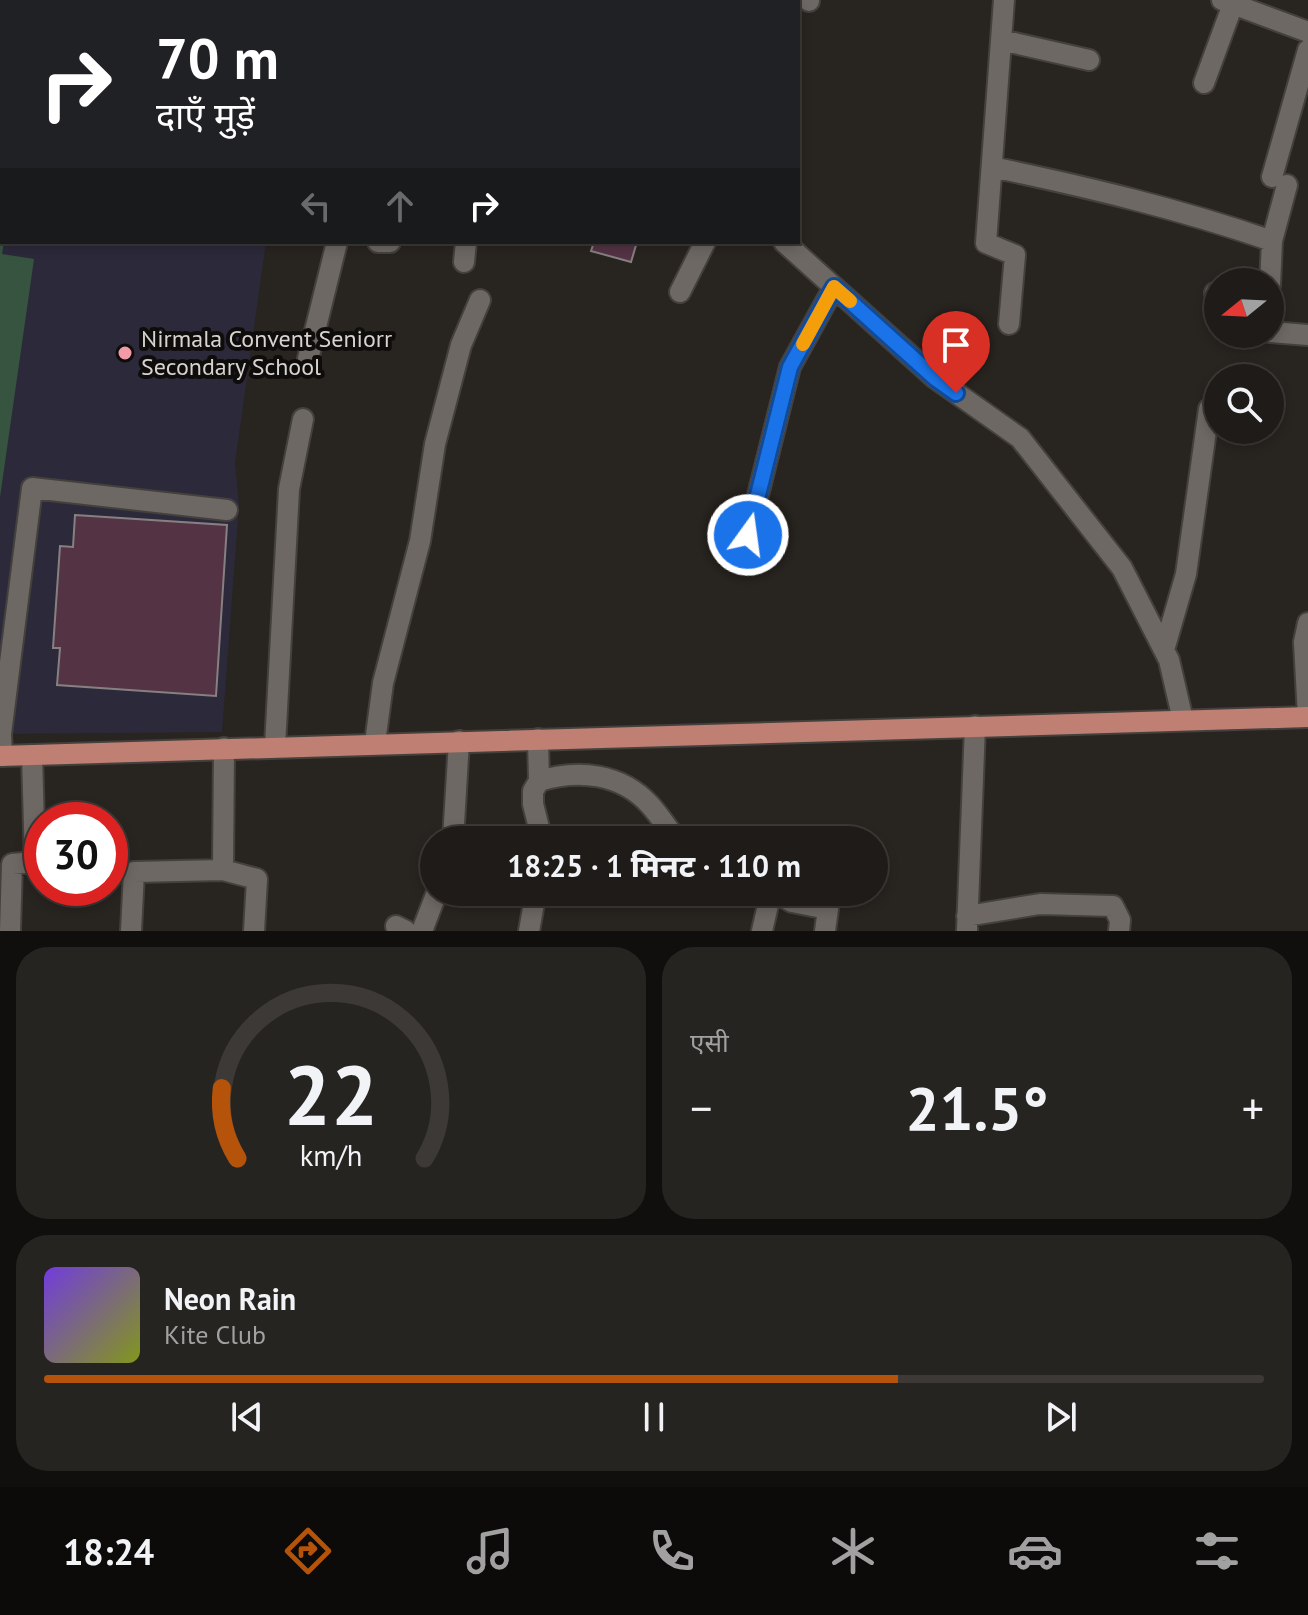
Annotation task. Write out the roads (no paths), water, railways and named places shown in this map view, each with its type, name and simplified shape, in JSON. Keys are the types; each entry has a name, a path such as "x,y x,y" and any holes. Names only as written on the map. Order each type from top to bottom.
{"main road":[{"path":"1,756 1308,717"}],"street":[{"path":"1004,0 986,243 1015,255 1009,324"},
{"path":"1204,83 1228,2 1308,32"},
{"path":"1001,40 1089,60"},
{"path":"1271,268 1280,181 1308,50"},
{"path":"992,167 1109,191 1213,220 1272,241"},
{"path":"308,359 337,244"},
{"path":"680,292 704,244"},
{"path":"786,244 935,378 1020,438 1122,568 1169,660 1183,720"},
{"path":"741,563 790,367 834,287"},
{"path":"375,743 383,683 420,541 435,444 461,345 480,300"},
{"path":"1284,333 1308,335"},
{"path":"275,746 289,489 303,419"},
{"path":"1164,650 1186,574 1204,444"},
{"path":"1,756 8,619 22,567 32,488 227,510"},
{"path":"0,565 22,567"},
{"path":"1308,623 1304,642 1308,717"},
{"path":"975,726 967,923 1040,904 1113,906 1120,920 1119,931"},
{"path":"538,739 539,781 533,791 533,804 540,826"},
{"path":"454,826 459,741"},
{"path":"223,870 224,748"},
{"path":"10,931 12,864 35,862 32,755"},
{"path":"539,781 582,774 610,777 648,802 666,826"},
{"path":"131,931 134,872 223,870 257,879 254,931"},
{"path":"422,931 432,906"},
{"path":"529,931 533,906"},
{"path":"762,931 769,906"},
{"path":"813,906 828,909 825,931"}],"place":[{"name":"Nirmala Convent Seniorr Secondary School","path":"125,353"}]}
